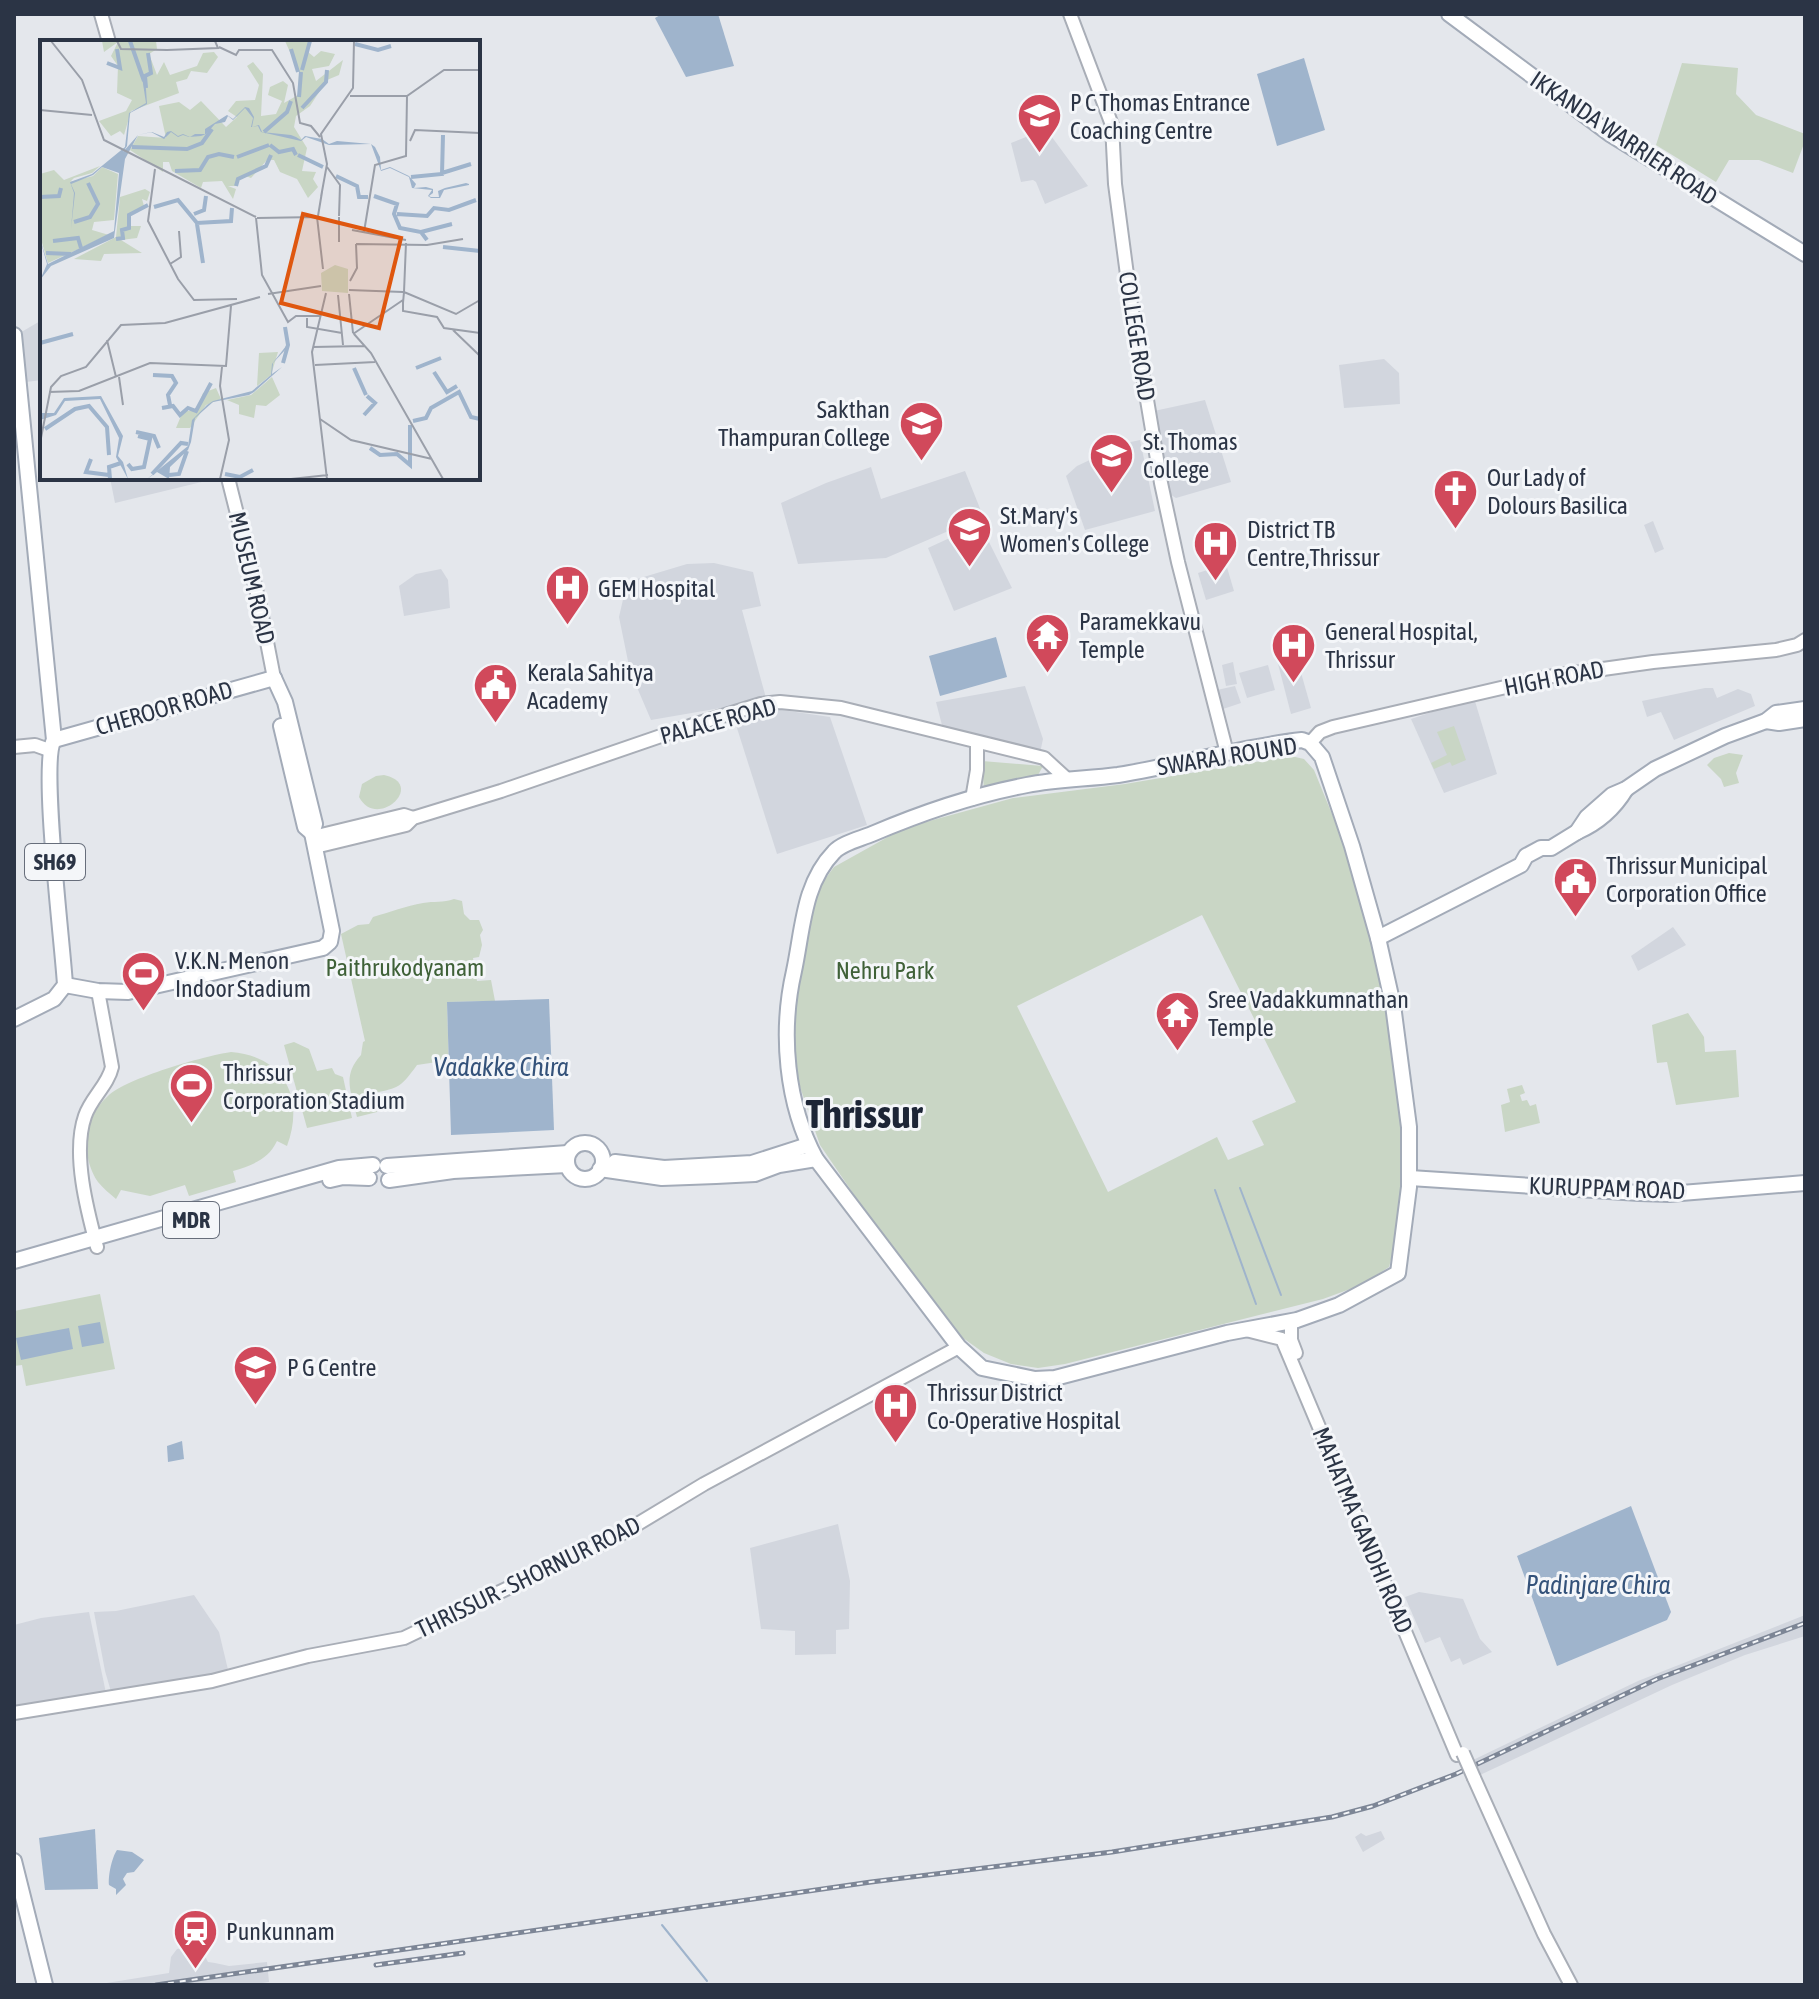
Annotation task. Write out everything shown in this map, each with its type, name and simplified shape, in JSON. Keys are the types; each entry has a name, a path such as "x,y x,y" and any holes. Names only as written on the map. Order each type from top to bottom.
{"main road":[{"path":"101,14 108,40"},
{"name":"COLLEGE ROAD","path":"1070,14 1112,125 1115,184 1131,305 1161,483 1227,753"},
{"name":"IKKANDA WARRIER ROAD","path":"1449,14 1610,134 1805,254"},
{"name":"IKKANDA WARRIER ROAD","path":"1461,14 1622,132 1805,244"},
{"path":"14,335 51,745"},
{"name":"MUSEUM ROAD","path":"229,480 259,601 274,678"},
{"name":"HIGH ROAD","path":"1310,743 1320,732 1333,727 1553,676 1776,650 1805,640"},
{"path":"14,1019 54,999 65,985 128,992 323,948 330,942 332,931 313,839 315,824 285,702 274,678"},
{"name":"CHEROOR ROAD","path":"14,747 51,745 274,678"},
{"name":"PALACE ROAD","path":"313,839 404,815 413,818 743,709 780,702 841,708 1044,758 1068,780"},
{"path":"1577,832 1587,817 1612,795 1655,769 1725,736 1766,721 1776,713 1805,709"},
{"path":"1766,721 1779,723 1805,719"},
{"name":"SWARAJ ROUND","path":"1293,741 1310,743 1322,757 1352,846 1378,938 1395,1021 1409,1127 1410,1178 1398,1273 1339,1305 1291,1321 1073,1374 1035,1379 982,1368 959,1347 808,1145 792,1094 788,1009 809,891 817,874 836,850 904,820 1030,784 1118,775 1227,753 1293,741"},
{"path":"972,799 977,770 977,743"},
{"name":"SH69","path":"51,745 57,905 65,985"},
{"path":"1378,938 1521,865 1526,856 1541,848 1551,848 1593,825 1618,803 1626,789"},
{"path":"96,1243 80,1159 85,1116 110,1076 112,1067 98,991"},
{"path":"588,1143 598,1149 601,1165 596,1175 585,1178 574,1175 568,1159 576,1145 588,1143"},
{"path":"601,1165 664,1168 721,1166 752,1163 808,1145"},
{"name":"MDR","path":"14,1269 339,1168 379,1172 453,1171 568,1159"},
{"path":"601,1165 662,1178 755,1174 779,1165 816,1159"},
{"name":"KURUPPAM ROAD","path":"1410,1178 1639,1193 1752,1189 1805,1183"},
{"name":"MDR","path":"14,1261 42,1258"},
{"name":"MAHATMA GANDHI ROAD","path":"1291,1321 1291,1340 1305,1377 1460,1754"},
{"name":"MAHATMA GANDHI ROAD","path":"1246,1330 1282,1339 1460,1754"},
{"name":"THRISSUR - SHORNUR ROAD","path":"14,1713 212,1681 308,1656 404,1638 621,1534 704,1484 959,1347"},
{"path":"1460,1754 1538,1935 1564,1985"},
{"path":"1470,1778 1571,1985"},
{"path":"14,1861 45,1985"}],"shaded area":[{"name":"P C Thomas Entrance Coaching Centre","path":"1046,129 1088,186 1045,204 1036,182 1021,182 1011,143"},
{"path":"40,321 40,380 26,382 20,366 18,334"},
{"path":"1384,359 1399,373 1400,404 1344,408 1339,365"},
{"path":"1205,400 1231,482 1176,498 1168,493 1154,411"},
{"name":"St. Thomas College","path":"1140,440 1155,511 1085,530 1066,476 1077,466 1126,443"},
{"path":"871,467 881,499 965,471 983,516 886,558 798,564 781,503"},
{"path":"110,480 210,480 115,503"},
{"path":"1653,521 1664,549 1655,553 1644,525"},
{"name":"St.Mary's Women's College","path":"980,524 1012,588 954,611 928,548"},
{"path":"714,563 753,572 761,606 742,610 766,698 651,720 630,671 619,617 627,582 687,564"},
{"name":"District TB Centre,Thrissur","path":"1226,564 1234,591 1206,600 1198,573"},
{"path":"441,569 448,580 450,608 404,616 399,586 416,574"},
{"name":"General Hospital, Thrissur","path":"1296,655 1311,708 1291,714 1277,660"},
{"path":"1233,662 1237,684 1226,686 1222,665"},
{"path":"1268,665 1275,690 1247,698 1239,673"},
{"path":"1025,686 1043,739 1040,753 943,729 936,702"},
{"path":"1235,686 1241,703 1223,709 1217,690"},
{"path":"1713,688 1717,698 1738,689 1751,694 1755,706 1674,740 1661,712 1647,717 1642,701"},
{"path":"1474,698 1497,774 1444,793 1411,719"},
{"path":"775,709 830,717 867,825 777,854 736,725"},
{"path":"1673,927 1686,945 1638,971 1631,956"},
{"path":"838,1524 850,1581 849,1629 836,1630 836,1654 795,1655 795,1631 761,1629 750,1548"},
{"path":"1419,1592 1463,1599 1480,1639 1492,1652 1463,1665 1460,1658 1451,1662 1440,1637 1425,1643 1405,1597"},
{"path":"194,1595 219,1632 229,1674 112,1695 94,1612 116,1611"},
{"path":"89,1612 106,1693 14,1709 14,1625"},
{"path":"1805,1615 1805,1636 1745,1655 1672,1685 1480,1775 1473,1760 1638,1681"},
{"path":"1381,1831 1385,1839 1363,1852 1355,1837 1361,1833 1366,1836"},
{"path":"200,1946 208,1962 229,1966 267,1962 269,1982 248,1985 94,1985 169,1973 171,1957 177,1949"}],"green space":[{"path":"1682,63 1738,68 1736,94 1756,115 1805,134 1793,173 1759,160 1729,160 1716,182 1656,145"},
{"path":"1454,726 1466,760 1452,766 1450,762 1434,769 1431,763 1447,755 1437,732"},
{"path":"1729,753 1743,755 1736,773 1739,783 1724,787 1721,779 1707,765 1714,758"},
{"name":"Nehru Park","path":"1291,756 1304,759 1314,770 1345,846 1380,963 1402,1116 1401,1192 1396,1241 1389,1267 1361,1285 1323,1299 1065,1364 1038,1368 1011,1364 984,1353 963,1338 872,1221 820,1145 800,1087 793,1047 794,995 810,911 817,890 834,867 904,828 1013,798 1125,784","holes":["1202,915 1296,1102 1252,1121 1264,1145 1228,1160 1217,1137 1108,1192 1017,1006"]},
{"path":"982,761 1043,766 1038,775 984,790"},
{"path":"384,775 396,780 401,787 400,795 386,807 377,809 367,806 359,797 362,784"},
{"name":"Paithrukodyanam","path":"454,899 462,901 464,914 470,920 479,920 483,930 480,935 482,945 479,957 473,958 477,981 491,980 495,1001 447,1002 449,1071 442,1071 437,1062 417,1065 399,1085 374,1093 377,1112 357,1117 350,1077 365,1041 341,934 392,911"},
{"path":"1688,1013 1704,1037 1705,1052 1736,1050 1739,1097 1676,1105 1667,1062 1657,1063 1652,1025"},
{"path":"294,1042 309,1049 317,1071 332,1068 335,1074 343,1077 352,1118 307,1128 284,1045"},
{"name":"Thrissur Corporation Stadium","path":"231,1052 265,1062 286,1082 293,1112 287,1146 277,1141 264,1157 233,1171 236,1182 189,1196 185,1185 150,1196 121,1190 116,1199 98,1182 89,1161 87,1137 100,1105 118,1089 148,1075"},
{"path":"1522,1085 1525,1093 1520,1095 1522,1101 1527,1100 1530,1106 1536,1104 1540,1123 1505,1132 1501,1105 1510,1102 1507,1089"},
{"path":"100,1294 115,1369 26,1386 22,1365 14,1366 14,1311"}],"water":[{"path":"662,14 718,14 734,66 686,77 655,18"},
{"path":"1304,58 1325,130 1277,146 1257,74"},
{"path":"996,637 1007,677 940,696 929,656"},
{"name":"Vadakke Chira","path":"549,999 554,1130 451,1135 447,1002"},
{"path":"100,1322 104,1343 82,1347 78,1326"},
{"path":"69,1328 73,1349 21,1360 16,1338"},
{"path":"182,1441 184,1459 168,1462 167,1446"},
{"name":"Padinjare Chira","path":"1631,1506 1671,1612 1667,1620 1557,1666 1517,1556"},
{"path":"95,1829 98,1889 45,1890 39,1838"},
{"path":"117,1850 132,1852 144,1860 134,1872 127,1873 123,1879 126,1885 116,1895 116,1889 109,1885 109,1881"}],"waterway":[{"path":"1240,1188 1281,1295"},
{"path":"1215,1190 1256,1304"},
{"path":"662,1925 707,1981"}],"railway":[{"path":"156,1985 871,1882 1112,1852 1332,1817 1373,1806 1456,1774 1657,1679 1805,1623"},
{"path":"376,1965 463,1953"}],"place":[{"name":"P C Thomas Entrance Coaching Centre","path":"1039,155"},
{"name":"Sakthan Thampuran College","path":"921,462"},
{"name":"St. Thomas College","path":"1112,494"},
{"name":"Our Lady of Dolours Basilica","path":"1456,530"},
{"name":"St.Mary's Women's College","path":"969,568"},
{"name":"District TB Centre,Thrissur","path":"1216,582"},
{"name":"GEM Hospital","path":"567,627"},
{"name":"Paramekkavu Temple","path":"1048,674"},
{"name":"General Hospital, Thrissur","path":"1294,684"},
{"name":"Kerala Sahitya Academy","path":"496,725"},
{"name":"Thrissur Municipal Corporation Office","path":"1575,918"},
{"name":"V.K.N. Menon Indoor Stadium","path":"144,1013"},
{"name":"Sree Vadakkumnathan Temple","path":"1177,1052"},
{"name":"Thrissur Corporation Stadium","path":"192,1125"},
{"name":"P G Centre","path":"256,1406"},
{"name":"Thrissur District Co-Operative Hospital","path":"896,1445"},
{"name":"Punkunnam","path":"195,1970"}],"district":[{"name":"Thrissur","path":"864,1113"}]}
